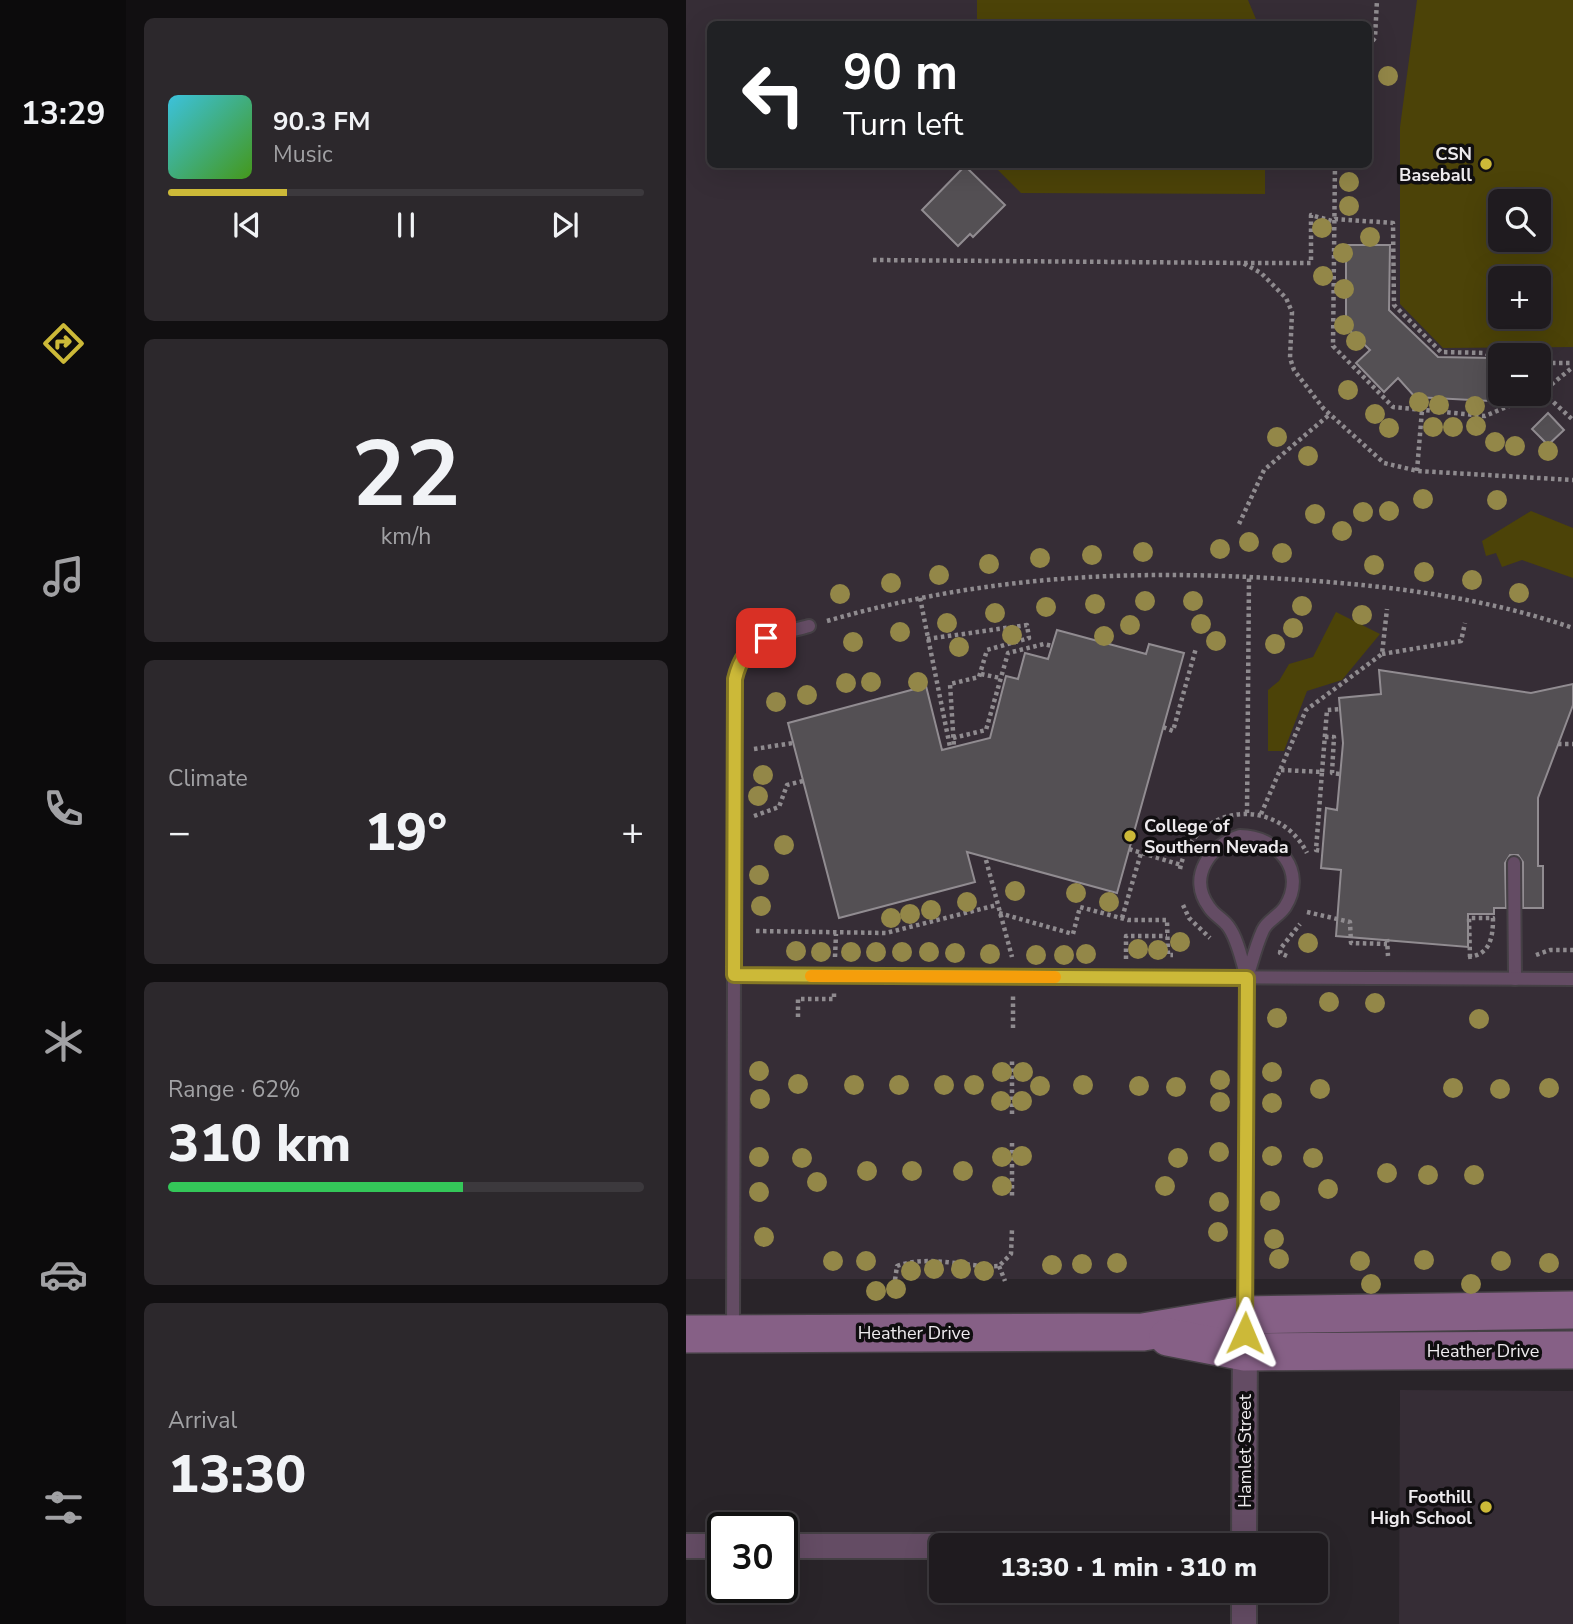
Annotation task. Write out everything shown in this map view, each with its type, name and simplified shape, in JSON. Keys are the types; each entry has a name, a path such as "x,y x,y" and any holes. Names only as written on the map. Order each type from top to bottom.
{"street":[{"name":"Heather Drive","path":"686,1334 1143,1332 1245,1315 1573,1310"},
{"name":"Hamlet Street","path":"1244,1533 1245,1315"},
{"name":"Heather Drive","path":"1143,1332 1245,1352 1573,1350"},
{"path":"686,1546 707,1546"},
{"path":"798,1546 929,1546"},
{"path":"1244,1603 1244,1624"}],"lane":[{"path":"733,1333 737,671 750,646 766,638 809,626"},
{"path":"1245,1315 1247,978 1264,927 1285,907 1293,878 1281,851 1255,836 1226,841 1213,849 1200,877 1208,906 1228,926 1247,978"},
{"path":"1514,863 1515,979"},
{"path":"734,975 1573,979"}],"path":[{"path":"1372,41 1375,38 1377,0"},
{"path":"1335,168 1333,346 1393,407 1485,416 1506,406"},
{"path":"873,260 1311,263 1311,215 1332,221 1393,223 1394,305 1441,352 1488,353"},
{"path":"1243,264 1261,273 1286,298 1292,312 1290,358 1294,370 1330,414 1384,463 1417,471 1573,480"},
{"path":"1551,364 1573,365"},
{"path":"1551,382 1573,365"},
{"path":"1551,400 1573,420"},
{"path":"1417,471 1422,410"},
{"path":"1239,523 1264,470 1330,414"},
{"path":"809,626 920,598 1043,578 1144,573 1372,584 1479,602 1573,628"},
{"path":"1247,813 1249,577"},
{"path":"920,598 952,747 954,738 950,684 981,674 1000,678"},
{"path":"1382,654 1387,610"},
{"path":"1261,814 1306,710 1382,654 1461,641 1465,623"},
{"path":"928,639 1027,625 1029,638 987,650 981,674"},
{"path":"954,738 986,730 1008,653 1044,644 1052,646"},
{"path":"1163,727 1173,731 1196,648"},
{"path":"1322,851 1316,850 1327,710 1339,709"},
{"path":"1325,737 1334,737 1332,773 1340,774"},
{"path":"753,749 793,743"},
{"path":"1558,744 1573,744"},
{"path":"1281,770 1322,772"},
{"path":"753,816 779,807 788,785 803,781"},
{"path":"1129,849 1181,864"},
{"path":"1122,918 1141,853"},
{"path":"986,860 1013,960"},
{"path":"756,931 836,934 894,932 997,905"},
{"path":"1307,912 1350,922 1351,943 1387,942 1388,956"},
{"path":"835,958 836,934"},
{"path":"1126,960 1126,936 1167,936"},
{"path":"1536,955 1550,950 1573,950"},
{"path":"798,1017 798,999 834,999 834,991"},
{"path":"1013,992 1013,1028"},
{"path":"1012,1058 1012,1114"},
{"path":"1012,1143 1012,1199"},
{"path":"895,1280 897,1266 904,1264 940,1261 999,1266 1011,1254 1012,1229"},
{"path":"999,1266 1005,1281"}],"shaded area":[{"name":"College of Southern Nevada","path":"686,0 1573,0 1573,1279 686,1279"},
{"path":"977,0 1248,0 1257,21 977,21"},
{"name":"CSN Baseball","path":"1417,0 1573,0 1573,347 1551,347 1551,343 1488,343 1488,348 1443,348 1400,304 1400,127"},
{"path":"996,168 1265,168 1265,194 1021,193"},
{"path":"1531,511 1573,528 1573,578 1522,560 1502,567 1496,553 1486,556 1482,541"},
{"path":"1336,612 1380,634 1342,680 1307,691 1284,751 1268,751 1268,690 1279,681 1289,664 1313,657"},
{"name":"Foothill High School","path":"1400,1390 1573,1391 1573,1624 1399,1624"}],"building":[{"path":"963,168 967,168 1005,205 973,237 970,234 958,246 922,210"},
{"path":"1346,245 1390,245 1389,310 1438,357 1488,358 1488,401 1415,397 1398,378 1384,392 1356,363 1370,350 1346,327"},
{"path":"1548,413 1564,430 1548,445 1532,429"},
{"path":"1057,630 1146,654 1149,644 1184,653 1117,893 967,852 975,882 839,918 788,723 926,686 942,750 990,738 1006,676 1018,679 1025,653 1048,659"},
{"path":"1379,670 1531,693 1573,684 1573,705 1538,798 1538,866 1543,866 1543,908 1523,908 1523,862 1518,855 1510,855 1505,863 1506,908 1494,908 1494,914 1468,914 1468,947 1336,936 1341,870 1321,868 1326,808 1337,810 1343,743 1339,698 1381,694"}],"slow traffic":[{"path":"811,976 1055,977"}],"place":[{"name":"CSN Baseball","path":"1486,164"},
{"name":"College of Southern Nevada","path":"1130,836"},
{"name":"Foothill High School","path":"1486,1507"}],"route":[{"path":"766,638 750,646 739,663 735,679 734,975 1247,978 1245,1333"}]}
